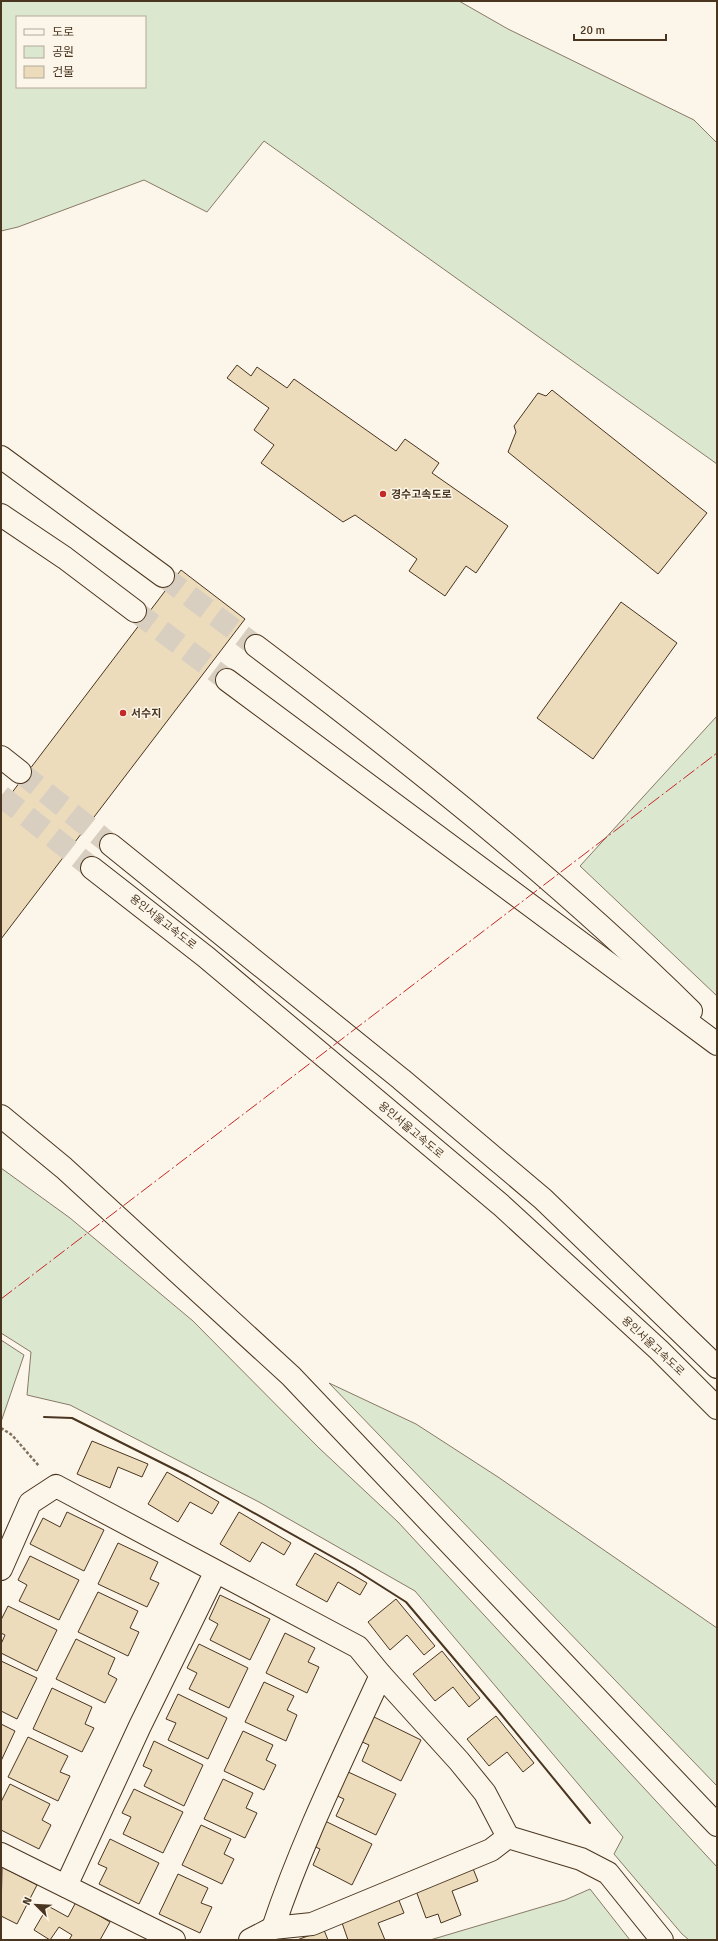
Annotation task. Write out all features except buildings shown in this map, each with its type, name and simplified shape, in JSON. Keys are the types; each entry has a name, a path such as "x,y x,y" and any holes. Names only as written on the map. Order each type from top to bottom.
{"main road":[{"path":"1,456 163,576"},
{"path":"1,515 65,558 135,611"},
{"path":"256,646 367,731 509,846 644,965 717,1037"},
{"path":"227,680 717,1044"},
{"path":"1,757 20,772"},
{"path":"111,845 382,1064 543,1199 717,1367"},
{"name":"용인서울고속도로","path":"92,868 206,957 500,1205 659,1350 717,1408"},
{"path":"1,1116 64,1168 291,1376 717,1825"},
{"path":"1,1569 30,1503 56,1486 215,1573 358,1647 459,1761 485,1793 508,1837 581,1859 608,1873 662,1940"},
{"path":"66,1886 140,1726 215,1573"},
{"path":"273,1928 285,1894 332,1780 381,1674"},
{"path":"250,1940 273,1928 312,1924 491,1850 508,1837"},
{"path":"1,1854 174,1940"}],"path":[{"path":"1,1428 12,1435 56,1486"}],"green space":[{"path":"1,1 459,1 508,29 694,120 717,143 717,464 264,141 207,212 144,180 18,227 1,231"},
{"path":"717,716 717,996 580,866"},
{"path":"1,1168 70,1218 193,1321 319,1448 398,1522 717,1867 717,1940 689,1940 682,1934 614,1854 623,1837 415,1591 259,1502 70,1405 27,1395 31,1352 1,1333"},
{"path":"1,1340 24,1355 1,1422"},
{"path":"329,1383 416,1424 498,1477 717,1628 717,1786"},
{"path":"590,1889 630,1940 430,1940 565,1900"}],"tunnel":[{"path":"163,576 256,646"},
{"path":"135,611 227,680"},
{"path":"20,772 111,845"},
{"path":"1,796 92,868"}],"wall":[{"path":"44,1417 72,1418 188,1476 354,1569 406,1602 500,1713 590,1823"}],"power":[{"path":"1,1299 717,753"}],"place":[{"name":"경수고속도로","path":"383,494"},
{"name":"서수지","path":"123,713"}]}
